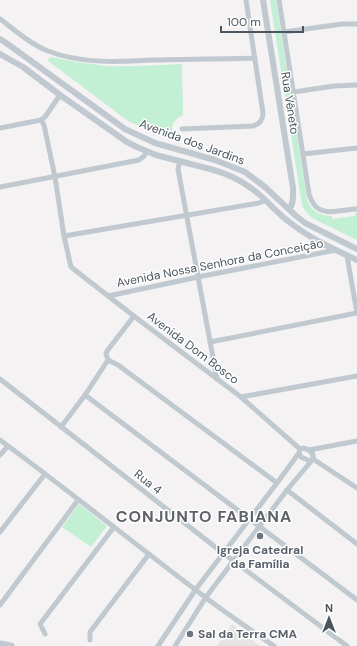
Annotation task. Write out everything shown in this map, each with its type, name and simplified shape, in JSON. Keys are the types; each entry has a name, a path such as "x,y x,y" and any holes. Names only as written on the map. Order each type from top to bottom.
{"main road":[{"path":"0,644 11,646"}],"street":[{"path":"182,129 250,127 259,123 262,118 263,113 246,0"},
{"name":"Rua Vêneto","path":"263,0 293,188 292,207 289,209"},
{"path":"279,0 309,194 313,204 320,210 331,212 357,209"},
{"path":"0,19 40,48 56,54 85,59 128,62 153,60 255,58"},
{"path":"284,32 342,24 357,24"},
{"name":"Avenida dos Jardins","path":"0,40 116,123 135,134 165,146 221,162 245,172 265,186 295,215 311,226 357,249"},
{"name":"Avenida dos Jardins","path":"0,54 23,67 117,136 147,152 219,171 244,183 252,188 276,212 290,223 318,241 357,260"},
{"path":"23,67 30,60"},
{"path":"294,92 334,86 357,85"},
{"path":"0,128 41,120 45,117 60,95"},
{"path":"41,120 44,125 55,177 64,236 265,201"},
{"path":"303,154 357,148"},
{"path":"0,187 139,160 147,152"},
{"path":"180,161 178,169 217,379"},
{"path":"219,171 221,162"},
{"name":"Avenida Dom Bosco","path":"64,236 71,267 241,397 299,451 301,457 312,460 357,488"},
{"name":"Avenida Nossa Senhora da Conceição","path":"108,296 198,276 337,250"},
{"path":"210,342 357,313 347,256"},
{"path":"134,316 107,351 106,354 108,360 277,483"},
{"path":"61,427 85,395 108,360"},
{"path":"241,397 357,376"},
{"name":"Rua 4","path":"0,379 223,553 347,646"},
{"path":"85,395 357,600"},
{"path":"0,440 206,598 274,646"},
{"path":"309,450 357,441"},
{"path":"0,455 8,446"},
{"path":"158,646 196,589 277,483 299,451 303,448 309,450 313,453 312,460 287,490 206,598 175,646"},
{"path":"0,532 45,474"},
{"path":"287,490 357,544"},
{"path":"0,606 78,500"},
{"path":"45,634 40,624 114,527"},
{"path":"90,640 90,632 149,554"}],"shaded area":[{"path":"232,624 260,646 217,646"}],"green space":[{"path":"270,0 276,0 307,200 316,212 332,216 332,219 355,216 355,213 357,213 357,240 312,218 302,205"},
{"path":"51,57 107,66 182,64 183,115 174,121 172,131 174,138 151,131 128,121 47,60"},
{"path":"79,504 107,526 91,547 62,527"}],"place":[{"name":"Igreja Catedral da Família","path":"260,536"},
{"name":"Sal da Terra CMA","path":"190,634"}],"district":[{"name":"CONJUNTO FABIANA","path":"204,516"}]}
